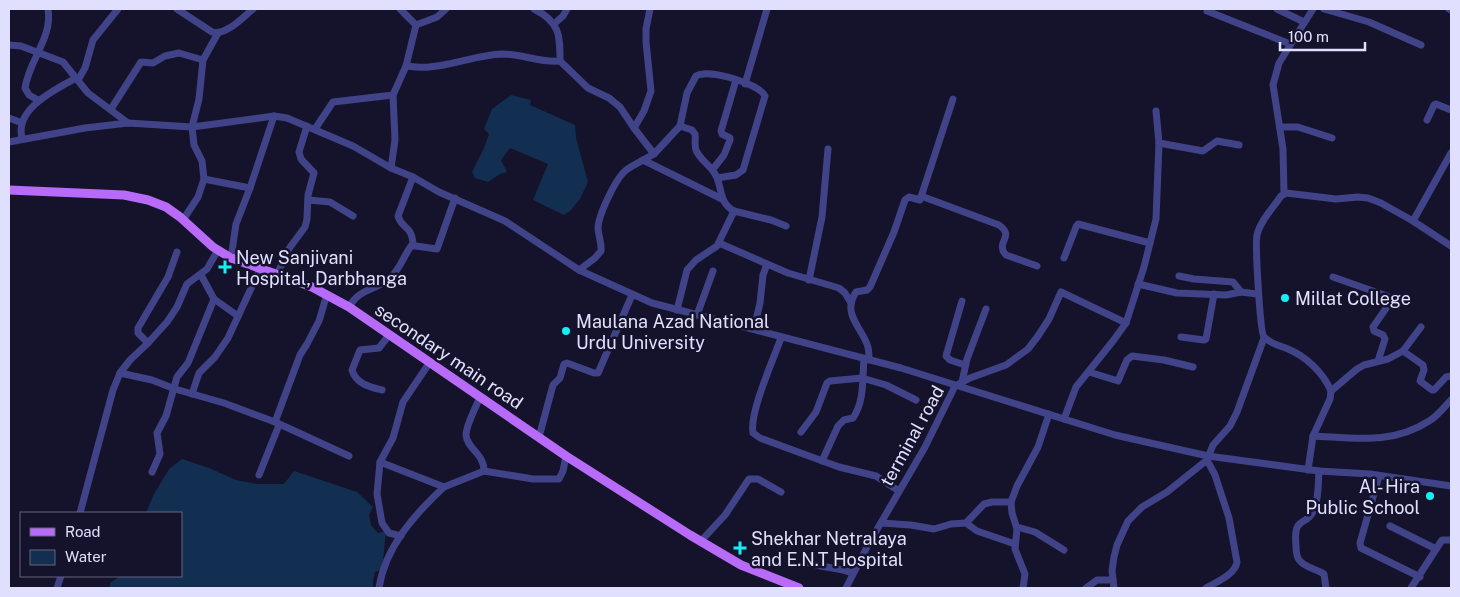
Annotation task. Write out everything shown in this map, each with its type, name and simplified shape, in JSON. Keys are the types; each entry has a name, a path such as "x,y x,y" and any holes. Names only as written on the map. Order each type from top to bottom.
{"main road":[{"name":"secondary main road","path":"9,190 124,195 148,200 166,207 213,247 231,258 312,287 348,307 566,456 701,541 741,565 783,585 799,588"}],"street":[{"path":"38,100 29,96 25,88 30,69 48,30 48,9"},
{"path":"22,138 20,131 22,123 38,100 52,90 77,79 85,68 93,40 118,9"},
{"path":"177,9 212,32 218,33 226,30 253,9"},
{"path":"400,9 416,25"},
{"path":"416,25 437,17 446,9"},
{"path":"534,9 554,24 560,38 560,61 588,88 609,98 620,107 654,154"},
{"path":"554,24 563,16 567,9"},
{"path":"634,128 644,111 650,91 646,42 647,18 650,9"},
{"path":"744,84 767,9"},
{"path":"1277,9 1304,22"},
{"path":"1313,9 1279,63 1273,85 1283,149 1284,194 1261,224 1256,236 1257,294 1261,331 1264,338 1293,351 1308,361 1331,391"},
{"path":"1324,9 1369,22 1421,45"},
{"path":"1208,11 1290,44"},
{"path":"391,168 395,140 393,95 406,66 416,25"},
{"path":"183,220 198,197 204,179 202,161 195,148 192,127 199,99 203,60 218,33"},
{"path":"9,45 21,46 63,62 88,93 128,124"},
{"path":"111,109 142,62 154,62 165,56 179,53 203,60"},
{"path":"406,66 432,67 480,57 513,54 545,62 560,61"},
{"path":"579,270 602,251 598,229 599,222 619,178 628,169 654,154 680,126 687,93 699,74 711,73 736,80 764,92 764,100 743,170 736,174 717,178"},
{"path":"712,169 724,156 730,140 721,131 736,80"},
{"path":"314,129 333,102 393,95"},
{"path":"851,303 856,292 867,290 870,287 894,232 906,198 919,201 953,99"},
{"path":"1427,120 1436,104 1451,110"},
{"path":"1064,419 1076,387 1126,323 1138,284 1156,219 1159,143 1156,111"},
{"path":"231,258 236,224 274,116"},
{"path":"9,142 22,138 128,124 192,127 274,116 286,118 353,146 438,192 505,221 579,270 652,303 959,384 1115,435 1207,458 1308,470 1370,474 1451,486"},
{"path":"9,118 22,123"},
{"path":"277,275 288,250 305,226 307,219 308,200 314,173 301,159 299,152 306,126"},
{"path":"680,126 694,132 696,149 699,156 712,169 717,178 722,199 727,206 734,211 771,220 786,226"},
{"path":"1280,127 1298,127 1332,138"},
{"path":"1159,143 1202,151 1217,141 1239,145"},
{"path":"809,280 822,217 828,149"},
{"path":"1413,221 1451,153"},
{"path":"643,160 722,199"},
{"path":"413,178 398,216 399,221 411,232 413,245"},
{"path":"204,179 250,188"},
{"path":"9,196 19,191"},
{"path":"1284,194 1336,199 1363,197 1381,203 1451,246"},
{"path":"921,196 999,225 1006,233 1001,247 1003,252 1006,255 1037,266"},
{"path":"413,245 435,250 438,248 455,198"},
{"path":"308,200 330,202 353,216"},
{"path":"677,310 687,270 696,260 719,243 734,211"},
{"path":"1064,258 1078,224 1150,243"},
{"path":"719,243 809,280 839,288 845,293 851,303 852,318 868,345 862,378 863,390 854,416 844,420 838,426 822,461"},
{"path":"348,307 358,295 382,284 394,274 413,245"},
{"path":"80,512 113,390 120,373 173,315 187,284 201,275 210,265 218,250"},
{"path":"148,343 138,333 138,328 168,277 177,252"},
{"path":"754,329 760,303 762,279 767,264"},
{"path":"192,394 199,373 220,351 260,269"},
{"path":"697,315 712,270"},
{"path":"201,275 214,299 238,316"},
{"path":"1179,276 1233,282 1241,292"},
{"path":"1333,277 1390,298 1389,304 1373,327 1385,339 1378,361"},
{"path":"1138,284 1178,293 1226,295 1241,292 1257,294"},
{"name":"terminal road","path":"846,588 959,384 1006,365 1028,349 1048,319 1061,292 1126,323"},
{"path":"259,475 300,355 316,326 327,294"},
{"path":"539,437 553,386 560,378 564,364 598,373 632,294"},
{"path":"1181,337 1206,339 1214,294"},
{"path":"152,472 160,454 157,433 166,416 177,377 188,363 214,299"},
{"path":"962,301 946,356 950,360 965,365"},
{"path":"959,384 986,309"},
{"path":"1308,470 1313,436 1330,399 1331,391 1356,369 1388,359 1403,351 1421,327"},
{"path":"382,390 364,385 354,375 352,370 360,350 379,348 389,335"},
{"path":"781,338 758,404 752,426 753,432 760,438 822,461 876,476 899,491"},
{"path":"1086,588 1097,580 1114,584 1112,571 1115,551 1128,521 1142,507 1168,492 1207,458 1213,444 1230,426 1264,338"},
{"path":"1403,351 1423,365 1424,370 1420,381 1432,390 1446,377 1451,376"},
{"path":"1089,372 1118,381 1127,360 1132,356 1164,360 1194,367"},
{"path":"401,536 389,533 382,523 376,494 380,462 393,438 403,402 430,362"},
{"path":"120,373 152,380 175,389 224,403 277,423 349,456"},
{"path":"801,432 816,412 828,382 862,378 886,385 916,400"},
{"path":"480,397 466,435 469,443 483,460 484,471"},
{"path":"1313,436 1372,440 1384,438 1430,421 1451,400"},
{"path":"1023,588 1025,574 1016,553 1017,527 1012,513 1011,502 1017,486 1038,447 1049,414"},
{"path":"379,588 388,559 401,536 422,508 444,486 484,471 533,479 556,479 562,475 566,456"},
{"path":"1207,458 1218,484 1238,557 1237,566 1234,570 1211,587"},
{"path":"380,462 444,486"},
{"path":"1320,471 1313,512 1301,522 1295,532 1298,557 1304,564 1324,574 1326,588"},
{"path":"1379,476 1360,543 1361,548 1420,577"},
{"path":"701,541 724,515 749,479 758,479 782,492"},
{"path":"966,523 984,504 1011,502"},
{"path":"881,523 911,524 934,529 951,524 966,523 977,531 1015,544"},
{"path":"1390,526 1436,549"},
{"path":"1017,527 1035,532 1064,550"},
{"path":"1411,588 1420,577 1442,540 1451,540"},
{"path":"806,562 816,566 841,569 853,573"}],"water":[{"path":"511,95 531,100 530,105 575,125 576,138 588,182 580,199 564,215 533,200 548,164 510,148 501,160 507,172 488,182 475,178 472,172 489,134 484,129 492,109"},
{"path":"182,459 236,480 258,484 284,484 294,471 357,492 373,507 369,515 371,525 378,533 386,531 382,569 375,572 373,588 110,588 110,583 119,577 182,577 182,512 146,512 153,496 169,469"}],"place":[{"name":"New Sanjivani Hospital, Darbhanga","path":"225,267"},
{"name":"Millat College","path":"1285,298"},
{"name":"Maulana Azad National Urdu University","path":"566,331"},
{"name":"Al- Hira Public School","path":"1430,496"},
{"name":"Shekhar Netralaya and E.N.T Hospital","path":"740,548"}]}
